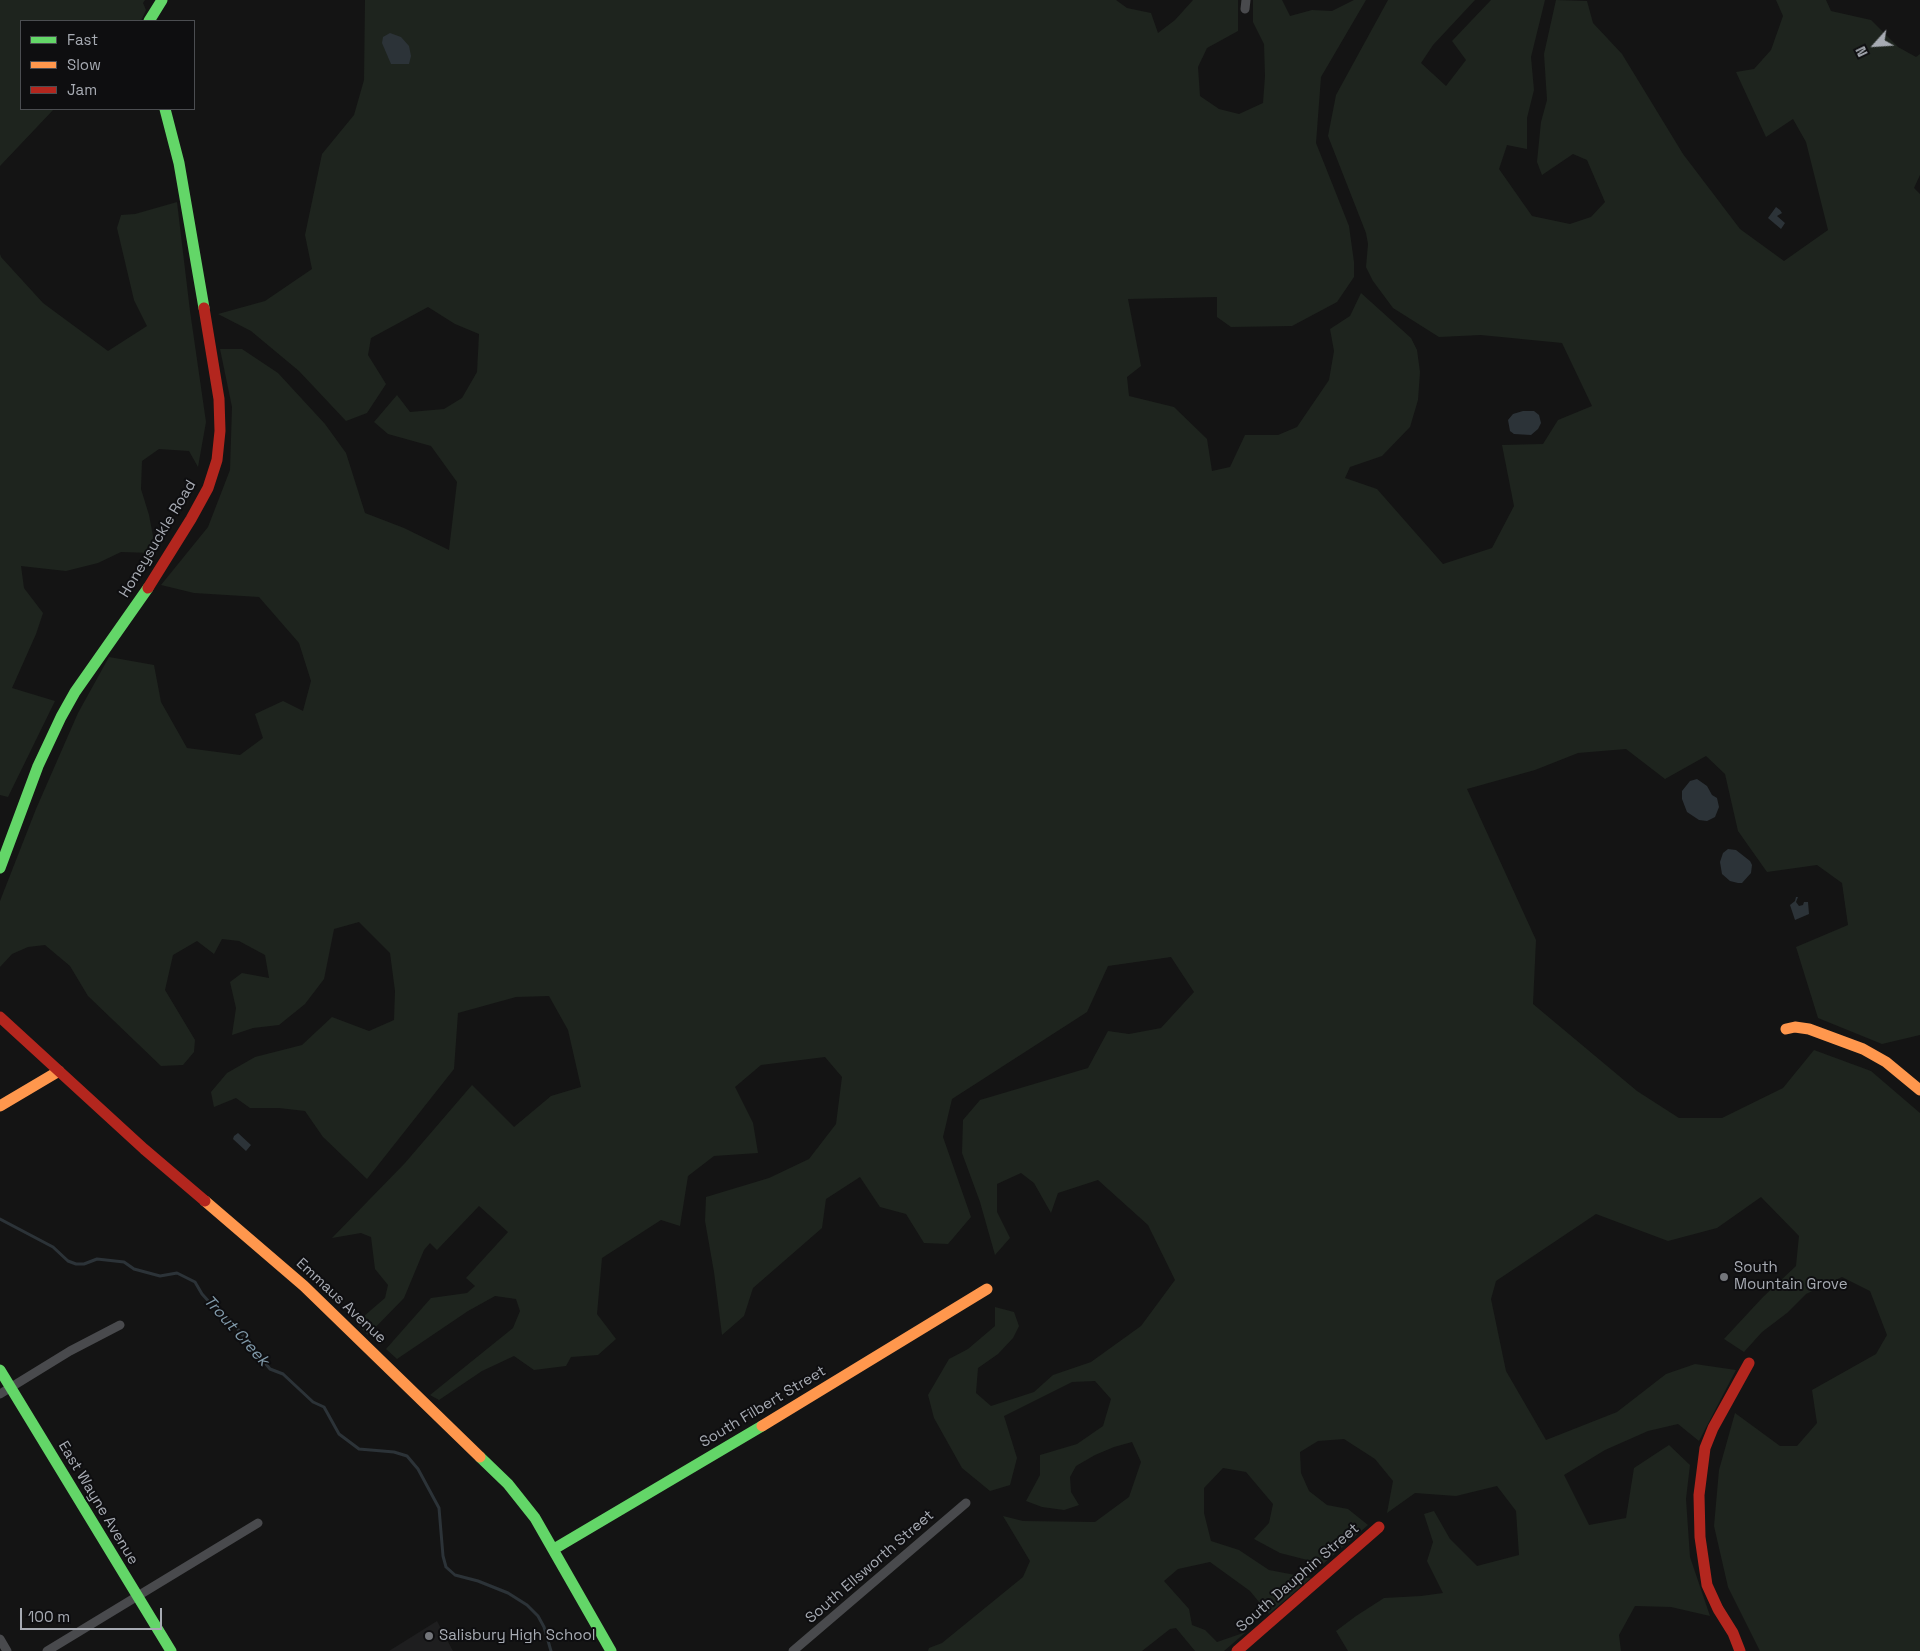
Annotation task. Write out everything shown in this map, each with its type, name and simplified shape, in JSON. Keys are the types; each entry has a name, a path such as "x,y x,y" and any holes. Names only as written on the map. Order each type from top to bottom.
{"street":[{"path":"150,20 162,0"},
{"name":"Honeysuckle Road","path":"0,868 38,766 61,718 75,692 141,600 191,519 208,488 216,460 220,431 219,399 179,163 165,110"},
{"name":"Emmaus Avenue","path":"0,1017 144,1149 298,1280 508,1484 536,1518 610,1651"},
{"path":"1786,1030 1795,1027 1809,1030 1863,1049 1886,1062 1920,1090"},
{"path":"0,1106 59,1071"},
{"name":"South Filbert Street","path":"554,1549 987,1289"},
{"path":"0,1394 70,1351 120,1325"},
{"path":"1740,1651 1733,1633 1718,1609 1707,1585 1700,1537 1699,1495 1702,1464 1710,1434 1749,1363"},
{"name":"East Wayne Avenue","path":"0,1370 171,1651"},
{"name":"South Ellsworth Street","path":"793,1651 966,1503"},
{"path":"47,1651 258,1523"},
{"name":"South Dauphin Street","path":"1237,1651 1380,1527"},
{"path":"0,1639 8,1651"}],"shaded area":[{"path":"0,0 145,0 143,3 146,10 141,20 20,20 20,110 53,110 0,166"},
{"path":"365,0 1116,0 1127,8 1151,13 1158,33 1175,20 1193,0 1238,0 1238,31 1207,48 1198,67 1200,96 1219,109 1239,114 1263,103 1265,76 1264,44 1253,22 1253,0 1282,0 1290,16 1312,10 1332,11 1354,0 1366,0 1321,77 1316,143 1349,226 1354,277 1337,302 1292,326 1231,327 1217,317 1217,297 1128,299 1141,366 1127,377 1129,396 1174,407 1207,439 1212,471 1230,467 1245,435 1278,435 1297,427 1329,380 1334,351 1330,329 1350,316 1361,293 1411,338 1417,350 1420,372 1418,400 1410,427 1382,456 1350,467 1345,478 1377,489 1443,564 1492,548 1514,506 1502,445 1543,444 1558,420 1592,406 1562,343 1481,335 1439,337 1393,308 1373,281 1366,267 1368,244 1366,233 1328,136 1336,95 1388,0 1475,0 1433,45 1421,63 1446,86 1466,60 1452,41 1491,0 1545,0 1531,57 1534,90 1527,118 1527,149 1507,145 1499,169 1532,216 1570,224 1591,217 1605,202 1587,160 1573,154 1542,175 1537,162 1541,122 1547,100 1544,54 1556,0 1587,1 1593,23 1622,54 1683,154 1740,229 1784,261 1828,230 1806,142 1793,119 1766,137 1736,72 1754,69 1771,50 1783,16 1776,0 1826,0 1831,11 1871,20 1898,47 1916,57 1920,54 1920,175 1914,188 1920,194 1920,1035 1882,1044 1818,1018 1796,947 1848,925 1842,883 1817,865 1767,872 1738,831 1725,774 1706,756 1665,779 1626,749 1578,753 1535,770 1467,789 1536,940 1533,1004 1637,1091 1679,1118 1722,1118 1783,1088 1814,1050 1871,1071 1920,1113 1920,1651 1760,1651 1728,1587 1714,1526 1719,1470 1735,1413 1780,1446 1797,1446 1817,1423 1812,1390 1876,1354 1887,1335 1870,1291 1842,1277 1806,1294 1787,1313 1762,1332 1744,1352 1724,1339 1763,1297 1796,1266 1799,1236 1761,1197 1717,1228 1668,1241 1596,1214 1496,1281 1491,1299 1506,1371 1546,1440 1617,1412 1666,1374 1695,1364 1736,1370 1699,1441 1678,1424 1648,1431 1605,1450 1564,1475 1589,1525 1626,1518 1634,1468 1669,1445 1690,1465 1686,1499 1690,1557 1710,1616 1671,1607 1635,1606 1619,1635 1621,1651 1348,1651 1336,1631 1384,1598 1443,1593 1427,1561 1433,1542 1424,1514 1434,1511 1450,1539 1477,1566 1519,1555 1516,1511 1497,1486 1456,1496 1415,1493 1387,1513 1393,1481 1375,1459 1344,1439 1318,1441 1300,1452 1301,1473 1309,1491 1327,1505 1348,1509 1368,1525 1323,1564 1280,1553 1254,1539 1269,1523 1273,1504 1246,1472 1223,1468 1204,1488 1204,1513 1211,1541 1239,1550 1269,1570 1311,1578 1269,1614 1250,1591 1210,1562 1178,1569 1164,1581 1189,1609 1192,1625 1205,1630 1217,1642 1246,1632 1224,1651 1195,1651 1176,1628 1170,1629 1142,1651 928,1651 929,1648 942,1643 1023,1577 1030,1561 1003,1516 1023,1521 1095,1522 1129,1497 1141,1462 1132,1442 1114,1447 1076,1466 1070,1477 1071,1492 1079,1505 1064,1510 1042,1507 1026,1501 1040,1475 1040,1455 1077,1444 1103,1426 1111,1399 1095,1381 1072,1382 1004,1416 1017,1458 1010,1485 990,1491 962,1468 934,1418 928,1395 949,1359 968,1349 995,1326 995,1307 1014,1312 1019,1326 1013,1338 998,1354 978,1368 976,1393 991,1406 1034,1392 1053,1375 1091,1362 1141,1326 1175,1280 1148,1225 1098,1180 1058,1193 1051,1213 1034,1183 1021,1173 997,1184 997,1212 1010,1238 995,1255 980,1202 962,1153 963,1120 980,1100 1088,1068 1108,1031 1129,1034 1161,1028 1194,992 1171,957 1108,966 1087,1012 952,1099 943,1137 971,1217 948,1244 924,1243 906,1214 880,1207 860,1177 826,1199 822,1228 753,1288 744,1316 722,1335 705,1221 706,1197 769,1178 809,1159 836,1124 842,1077 825,1057 761,1065 735,1087 753,1123 758,1153 714,1156 688,1176 680,1226 661,1220 602,1258 597,1314 616,1339 598,1355 571,1357 566,1366 534,1370 514,1356 482,1371 439,1400 430,1395 513,1328 520,1311 516,1299 495,1296 468,1311 397,1359 386,1349 431,1298 467,1293 475,1286 466,1278 508,1232 479,1206 437,1250 430,1243 424,1250 404,1298 368,1335 356,1323 385,1298 388,1285 375,1269 371,1237 361,1233 332,1238 405,1163 472,1085 514,1127 551,1096 581,1087 568,1030 549,996 516,997 458,1013 454,1069 367,1179 323,1137 305,1111 279,1108 250,1108 236,1098 214,1107 211,1092 227,1073 255,1057 302,1045 332,1017 369,1031 394,1020 395,991 390,953 359,922 334,929 324,979 305,1004 279,1025 253,1028 232,1035 236,1008 230,982 242,973 269,978 265,955 239,941 222,939 214,954 197,941 173,955 165,990 195,1040 194,1052 183,1065 161,1066 88,996 70,966 45,945 28,947 12,954 0,967 0,901 36,809 78,713 109,657 154,665 161,702 187,748 240,755 263,738 255,714 283,701 303,711 311,681 299,643 259,597 194,593 161,585 208,527 230,470 232,407 220,349 242,349 278,373 325,424 346,453 365,513 404,528 449,550 457,482 431,446 388,434 374,422 397,395 410,412 444,409 462,398 477,372 479,334 455,324 428,307 371,338 368,355 386,384 367,413 346,421 299,371 251,331 218,314 265,301 312,269 305,235 322,154 354,115 364,80"},
{"path":"390,33 401,37 409,46 411,56 409,64 391,64 382,43 383,37"},
{"path":"177,202 206,422 198,467 189,451 159,449 142,461 141,489 153,536 152,553 121,552 98,563 66,571 21,566 24,588 43,613 36,634 12,688 55,701 8,797 0,795 0,254 43,303 108,351 147,326 134,300 117,228 121,215 135,214"},
{"path":"1776,207 1782,213 1777,216 1785,223 1781,229 1768,218"},
{"path":"1523,411 1534,411 1539,415 1541,423 1538,429 1531,435 1514,434 1510,431 1508,420 1513,414"},
{"path":"1697,779 1707,786 1712,795 1717,798 1719,807 1715,817 1707,821 1699,820 1687,812 1682,799 1682,791 1690,781"},
{"path":"1728,849 1736,850 1750,861 1752,865 1751,873 1742,883 1730,881 1722,874 1720,862 1723,853"},
{"path":"1796,897 1798,897 1796,902 1799,906 1803,905 1804,902 1808,902 1809,914 1795,920 1790,905 1795,901"},
{"path":"238,1133 251,1145 246,1151 233,1139"},
{"name":"Salisbury High School","path":"437,1621 453,1651 389,1651"}],"waterway":[{"name":"Trout Creek","path":"0,1219 53,1247 68,1261 76,1264 84,1264 97,1259 124,1262 134,1269 160,1276 177,1273 195,1282 202,1294 221,1315 232,1322 270,1369 283,1374 313,1402 324,1407 339,1434 359,1449 394,1452 407,1456 418,1469 439,1508 443,1556 446,1567 455,1575 478,1581 508,1593 527,1605 538,1616 544,1627 551,1651"}],"traffic: fast":[{"path":"150,20 162,0"},
{"path":"165,110 179,163 204,308"},
{"path":"0,868 38,766 61,717 75,692 148,588"},
{"path":"0,1370 171,1651"},
{"path":"554,1549 762,1426"},
{"path":"480,1457 508,1484 535,1518 611,1651"}],"traffic: slow":[{"path":"1786,1029 1795,1027 1809,1029 1863,1049 1886,1062 1920,1090"},
{"path":"0,1106 59,1071"},
{"path":"205,1201 304,1286 480,1457"},
{"path":"762,1426 987,1289"}],"traffic: jam":[{"path":"148,588 208,488 217,460 220,431 219,399 204,308"},
{"path":"0,1017 144,1149 205,1201"},
{"path":"1740,1651 1733,1633 1718,1609 1707,1585 1700,1537 1699,1495 1705,1448 1713,1428 1749,1363"},
{"path":"1237,1651 1379,1527"}],"place":[{"name":"South Mountain Grove","path":"1724,1277"},
{"name":"Salisbury High School","path":"429,1636"}]}
